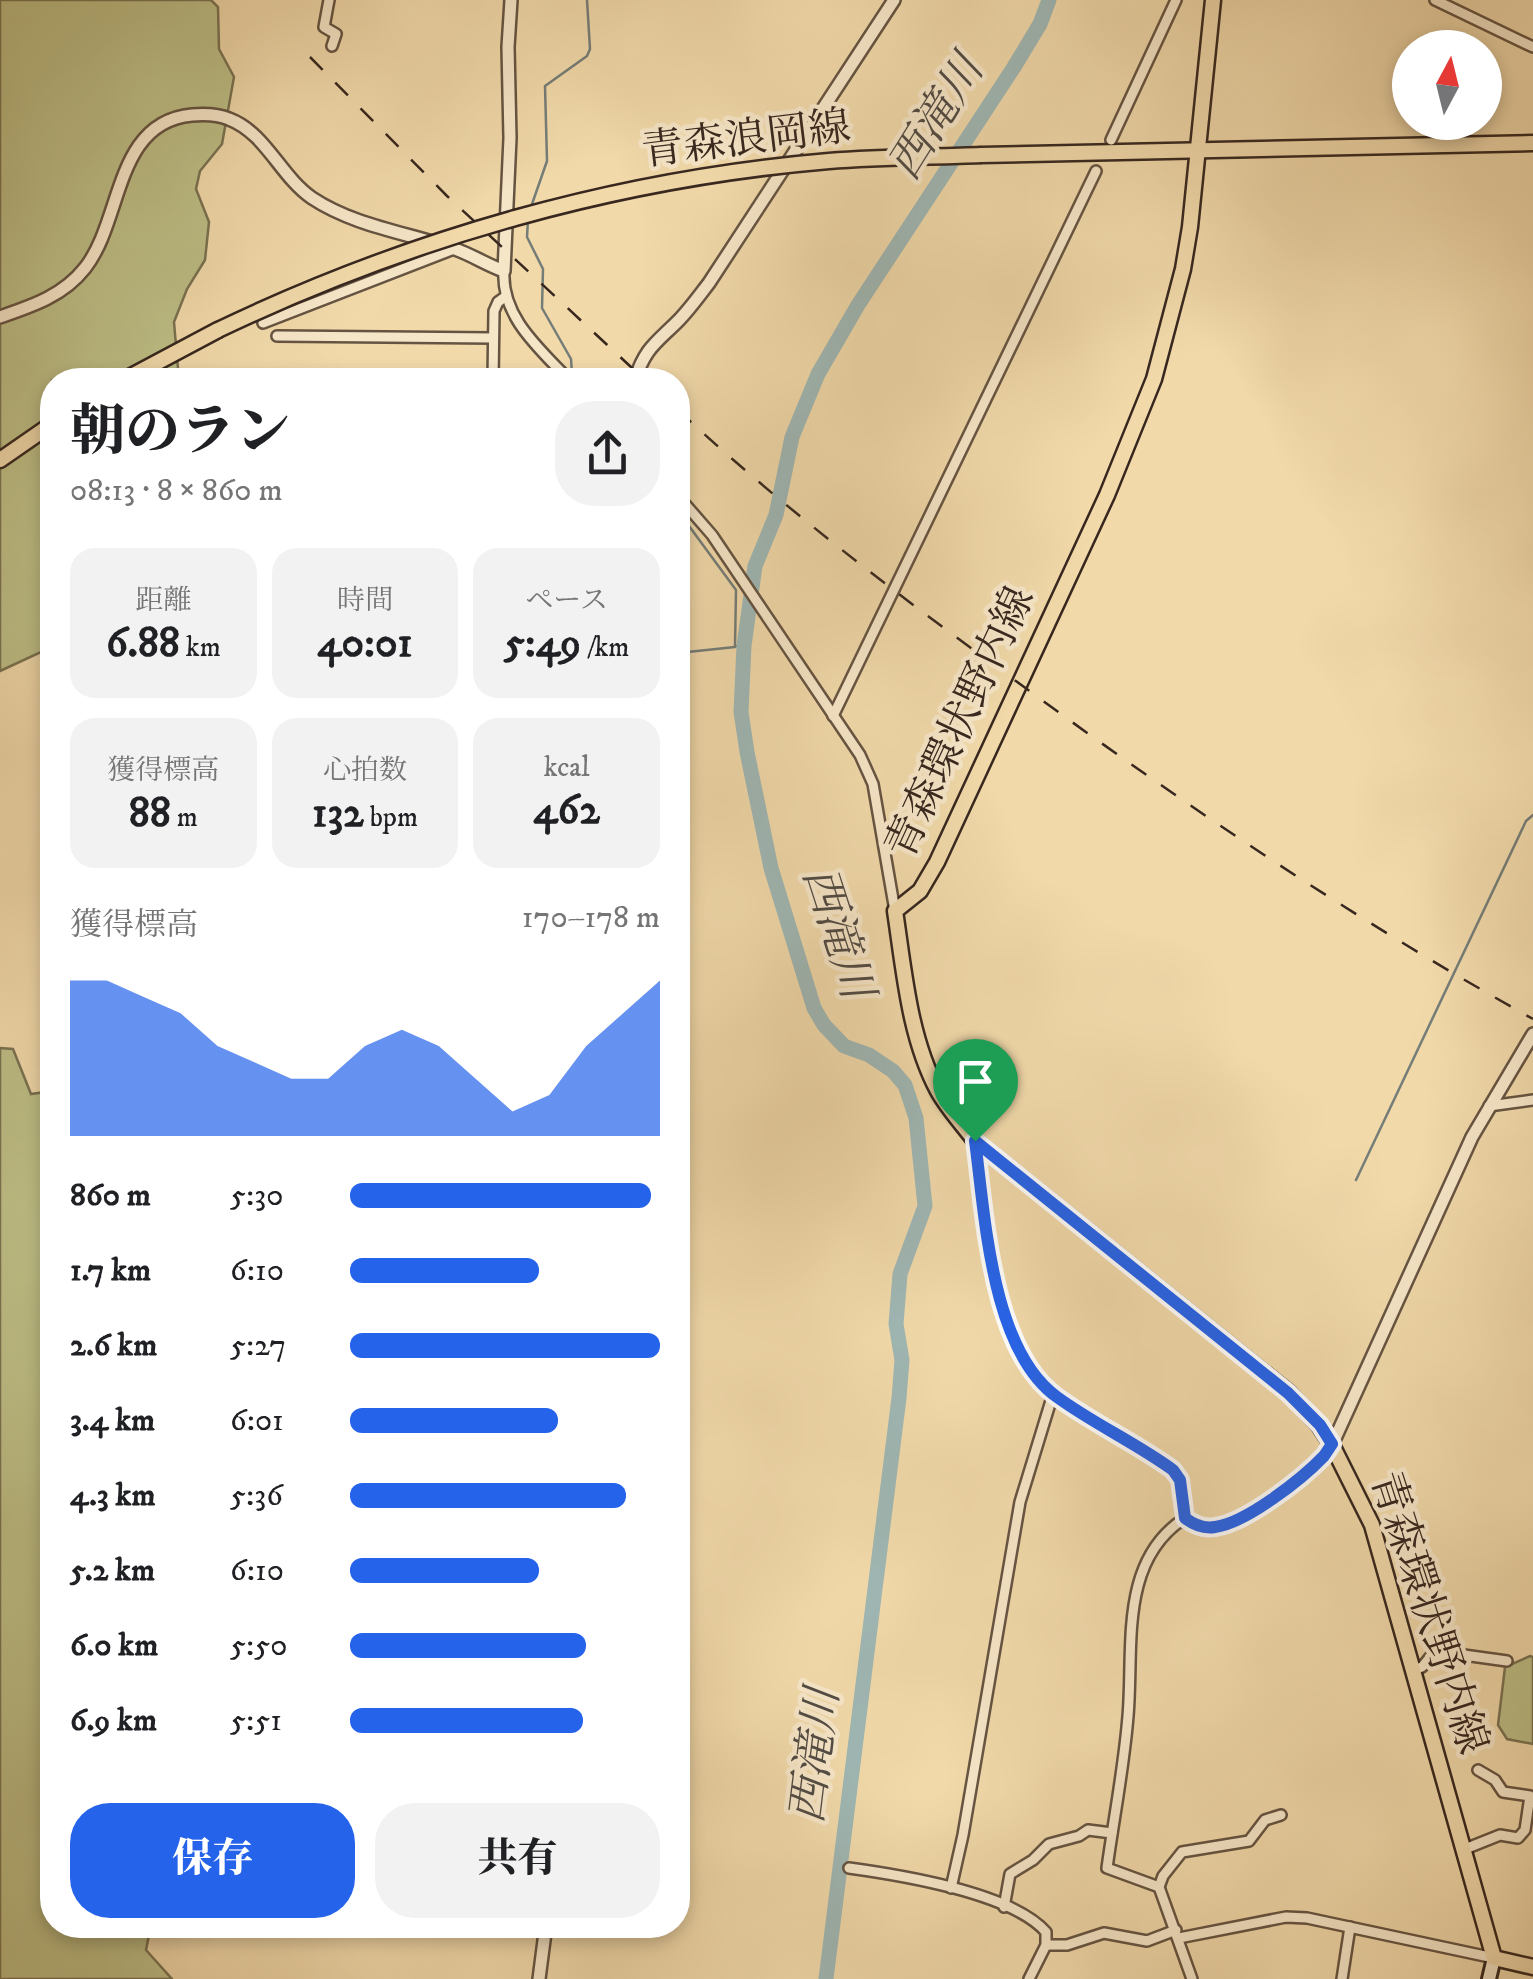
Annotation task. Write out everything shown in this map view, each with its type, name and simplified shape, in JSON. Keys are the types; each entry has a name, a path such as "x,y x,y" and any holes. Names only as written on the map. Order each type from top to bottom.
{"main road":[{"name":"青森環状野内線","path":"1213,0 1190,227 1174,309 1154,379 1125,454 937,862 920,891 896,911 907,986 929,1070 938,1091 975,1141 1288,1393 1320,1425 1332,1444 1372,1525 1494,1958"},
{"name":"青森浪岡線","path":"147,368 218,330 374,262 467,231 642,187 831,161 1533,143"},
{"path":"0,460 40,432"},
{"path":"1489,1979 1494,1958 1533,1967"}],"street":[{"path":"330,0 324,27 336,34 332,46"},
{"path":"511,0 505,297 525,332 558,368"},
{"path":"641,368 656,339 677,322 709,283 894,0"},
{"path":"1111,140 1176,0"},
{"path":"1435,0 1533,47"},
{"path":"0,318 53,296 83,270 100,245 129,160 145,136 180,116 206,114 246,128 286,175 331,209 454,249 504,271"},
{"path":"833,716 1096,171"},
{"path":"263,323 454,249"},
{"path":"494,368 494,311 505,297"},
{"path":"277,336 493,338"},
{"path":"690,510 712,536 860,755 872,784 896,911"},
{"path":"975,1141 992,1255 1008,1323 1022,1357 1052,1394 1173,1470 1180,1480 1185,1518 1211,1528 1248,1514 1316,1464 1332,1444 1489,1106 1533,1034"},
{"path":"1489,1106 1533,1100"},
{"path":"951,1888 1020,1502 1052,1394"},
{"path":"1159,1886 1107,1868 1128,1714 1136,1592 1156,1545 1185,1518"},
{"path":"1413,1670 1422,1667 1434,1651 1507,1661"},
{"path":"1465,1849 1500,1834 1518,1838 1526,1830 1530,1796 1503,1792 1495,1780 1478,1770"},
{"path":"1192,1979 1159,1886 1163,1876 1182,1852 1249,1841 1265,1820 1281,1815"},
{"path":"1004,1906 1010,1874 1049,1844 1088,1830 1112,1833"},
{"path":"850,1868 917,1877 1004,1906 1042,1928 1046,1944 1028,1979"},
{"path":"1046,1944 1066,1945 1104,1933 1147,1941 1286,1917 1494,1958"},
{"path":"1342,1979 1350,1927"},
{"path":"539,1979 544,1938"}],"green space":[{"path":"0,0 211,0 218,7 219,49 234,77 222,144 200,171 196,189 209,222 205,260 187,289 174,322 178,368 40,368 40,653 0,671"},
{"path":"0,1048 13,1049 31,1094 40,1093 40,1938 148,1938 146,1950 172,1979 0,1979"},
{"path":"1530,1656 1533,1744 1507,1739 1498,1725 1505,1667"}],"waterway":[{"path":"531,207 547,161 545,86 587,56 587,0"},
{"name":"西滝川","path":"826,1979 899,1398 902,1360 896,1324 900,1274 925,1206 916,1118 905,1085 893,1071 869,1055 844,1046 814,1008 771,868 747,752 741,712 744,646 755,566 776,515 792,437 818,374 858,305 1014,67 1040,24 1049,0"},
{"path":"528,220 527,237 543,269 542,308 571,359 572,368"},
{"path":"690,527 736,590 735,646 744,646"},
{"path":"690,652 735,647"},
{"path":"1356,1180 1526,821 1533,815"}],"railway":[{"path":"310,57 447,196 632,368"},
{"path":"690,421 844,552 1082,729 1335,901 1533,1019"}],"route":[{"path":"975,1141 1288,1393 1320,1425 1332,1444 1324,1456 1230,1524 1211,1528 1185,1518 1180,1480 1173,1470 1147,1450 1052,1394 1022,1357 1008,1323 992,1255 975,1141"}]}
